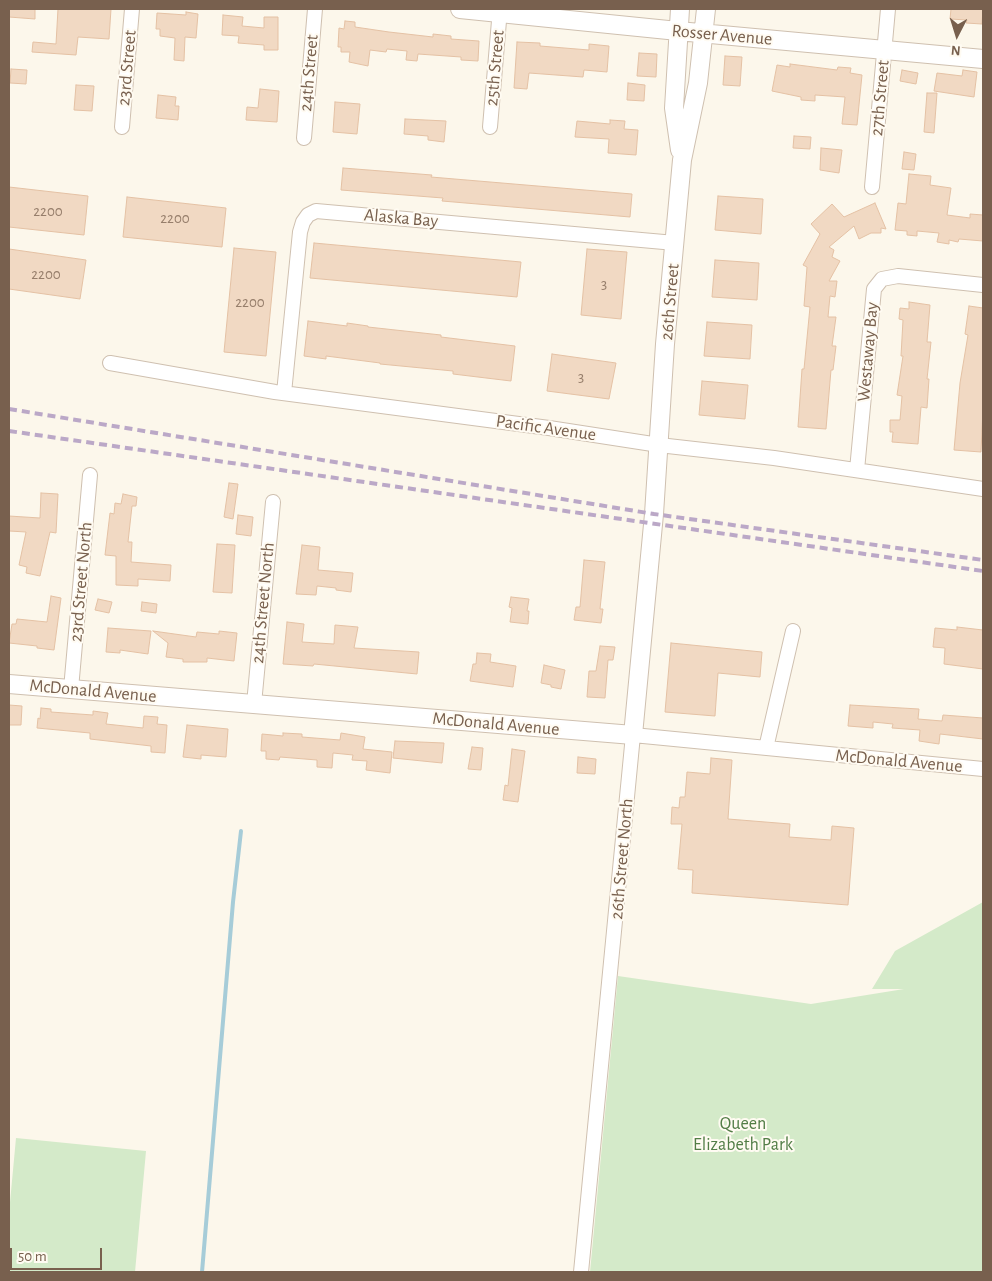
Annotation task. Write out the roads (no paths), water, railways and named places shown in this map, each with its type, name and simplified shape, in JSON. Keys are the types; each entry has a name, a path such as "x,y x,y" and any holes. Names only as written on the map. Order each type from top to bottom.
{"street":[{"name":"23rd Street","path":"122,127 132,9"},
{"name":"24th Street","path":"304,138 315,9"},
{"name":"Rosser Avenue","path":"460,9 500,11 678,31 983,59"},
{"name":"26th Street","path":"680,9 674,108 682,160"},
{"name":"26th Street","path":"659,445 665,344 682,160 698,83 706,9"},
{"name":"27th Street","path":"872,187 888,9"},
{"name":"25th Street","path":"490,127 500,11"},
{"name":"Alaska Bay","path":"284,393 300,232 303,222 308,215 316,211 675,243"},
{"name":"Westaway Bay","path":"857,470 874,289 882,279 898,276 983,285"},
{"name":"Pacific Avenue","path":"110,363 284,393 549,428 659,445 774,458 983,488"},
{"name":"26th Street North","path":"582,1272 610,990 659,445"},
{"name":"23rd Street North","path":"71,689 90,475"},
{"name":"24th Street North","path":"254,704 273,502"},
{"path":"766,748 793,631"},
{"name":"McDonald Avenue","path":"9,684 633,735 983,769"}],"waterway":[{"path":"202,1272 233,902 241,831"}],"railway":[{"path":"9,409 654,514 983,560"},
{"path":"9,431 983,571"}],"park label":[{"name":"Queen Elizabeth Park","path":"743,1134"}]}
